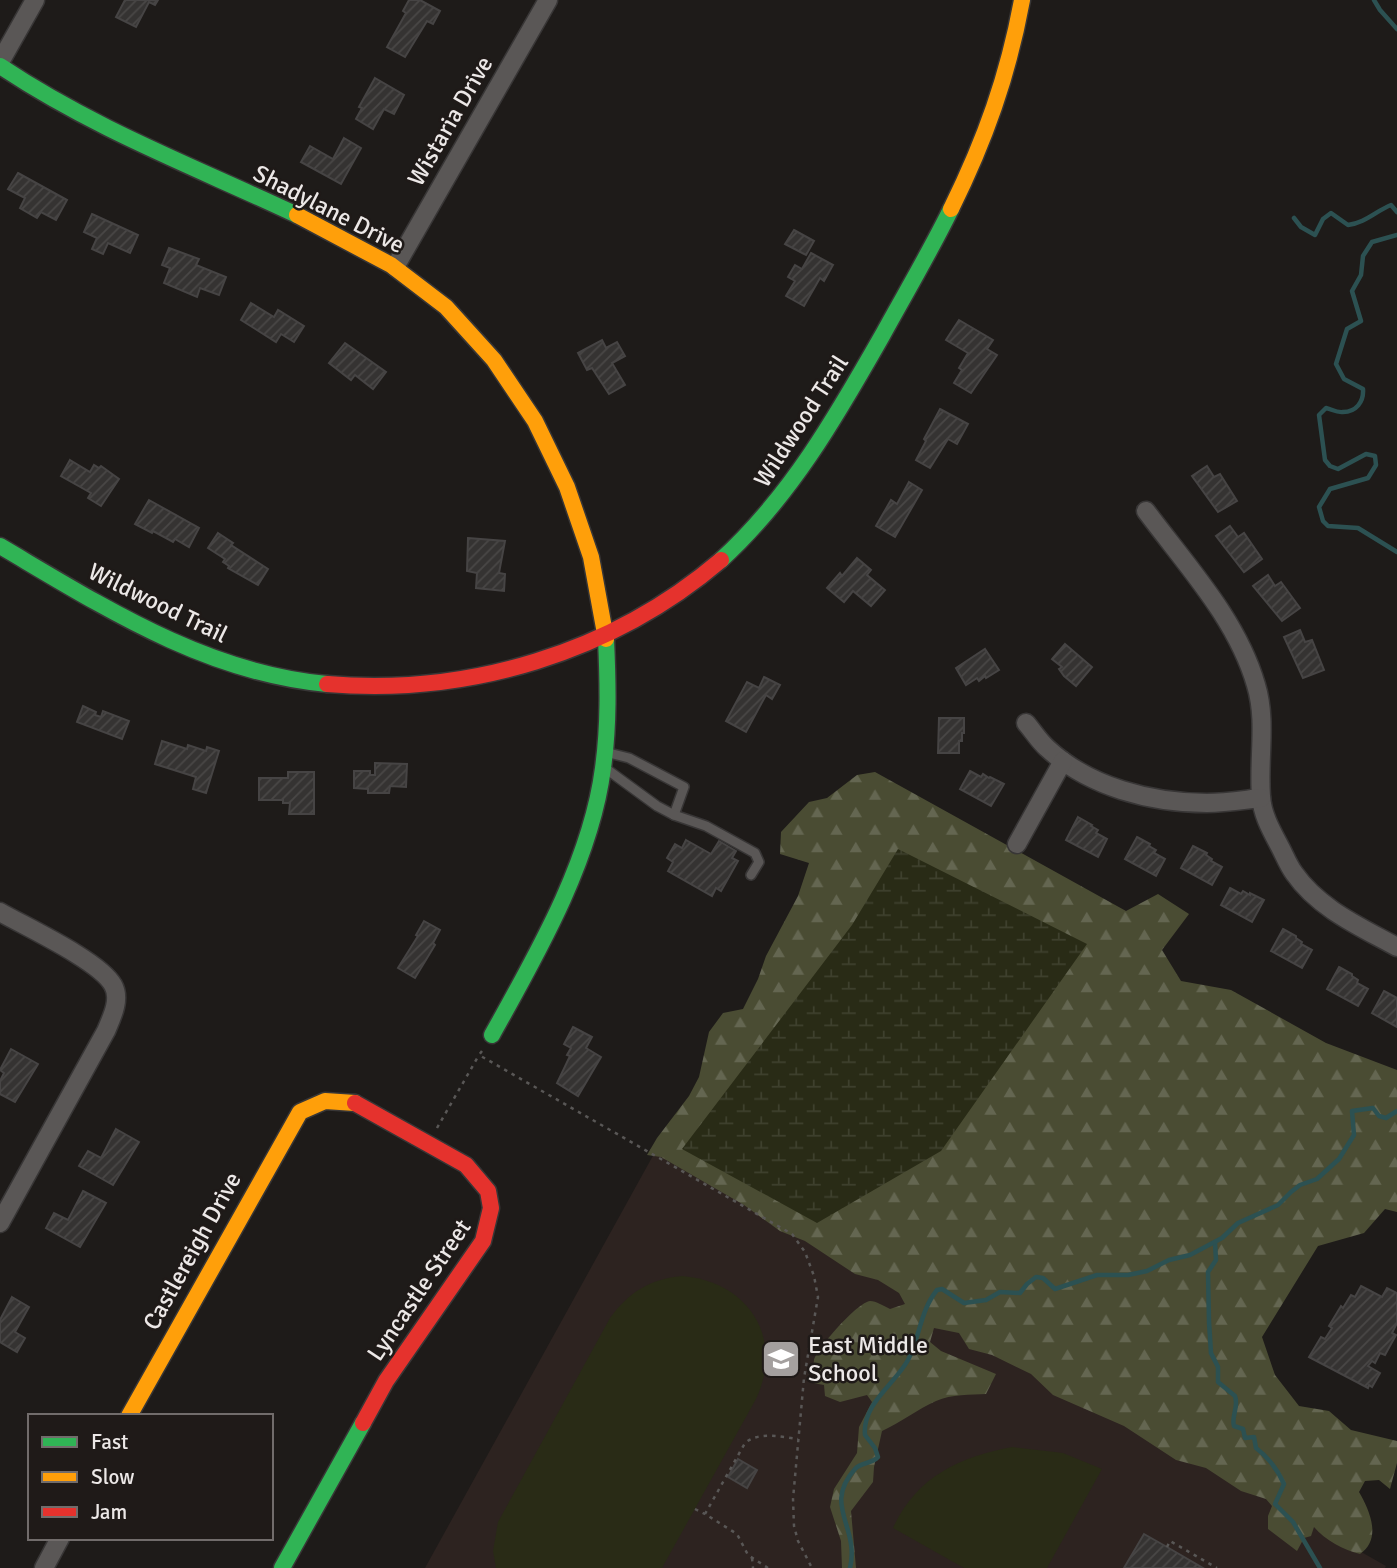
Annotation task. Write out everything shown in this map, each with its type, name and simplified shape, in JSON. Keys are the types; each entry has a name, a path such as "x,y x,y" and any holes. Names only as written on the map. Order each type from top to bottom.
{"street":[{"path":"0,64 35,0"},
{"name":"Wistaria Drive","path":"395,267 548,0"},
{"name":"Wildwood Trail","path":"0,547 132,621 181,645 237,665 313,682 348,687 405,688 462,681 549,658 607,634 659,605 728,554 778,500 817,447 966,182 1004,82 1022,0"},
{"name":"Shadylane Drive","path":"0,64 51,100 109,131 313,221 395,267 440,303 483,346 545,439 580,522 607,634 608,702 604,760 585,839 563,899 528,971 492,1035"},
{"path":"1146,511 1224,617 1245,654 1257,687 1261,713 1261,798 1267,822 1294,874 1335,913 1397,947"},
{"path":"1026,723 1046,747 1063,761 1102,782 1145,798 1206,803 1261,798"},
{"path":"1017,844 1063,761"},
{"path":"0,912 90,963 106,976 115,986 116,1007 106,1031 0,1223"},
{"name":"Lyncastle Street","path":"282,1568 386,1381 465,1270 483,1241 491,1221 491,1195 488,1188 466,1165 353,1102 333,1099 315,1102 300,1112"},
{"name":"Castlereigh Drive","path":"130,1414 300,1112"},
{"path":"44,1568 59,1540"}],"lane":[{"path":"604,760 629,758 684,787 674,816"},
{"path":"604,760 657,806 674,816 706,826 755,853 759,862 751,875"}],"path":[{"path":"429,1144 492,1035"},
{"path":"479,1055 792,1234 806,1252 818,1297 804,1378 793,1499 794,1526 798,1541 812,1568"},
{"path":"705,1514 745,1443 751,1438 761,1436 799,1439"},
{"path":"695,1508 737,1534 752,1558 768,1568"},
{"path":"1167,1547 1170,1541 1217,1568"},
{"path":"752,1558 753,1568"}],"shaded area":[{"name":"East Middle School","path":"655,1152 1386,1566 1385,1568 425,1568"}],"green space":[{"path":"875,772 1126,911 1158,894 1189,914 1162,950 1181,981 1231,990 1326,1043 1397,1070 1397,1212 1385,1209 1364,1233 1318,1246 1262,1337 1275,1375 1299,1406 1329,1411 1351,1430 1397,1441 1397,1463 1390,1489 1379,1480 1365,1481 1359,1492 1372,1524 1371,1541 1360,1554 1335,1544 1314,1527 1311,1536 1304,1538 1297,1551 1268,1529 1268,1516 1272,1506 1266,1499 1241,1491 1206,1468 1176,1460 1124,1426 1053,1395 1031,1374 992,1355 969,1349 959,1333 934,1328 930,1342 941,1351 996,1374 986,1394 942,1399 882,1431 873,1482 851,1511 856,1568 842,1568 841,1541 830,1507 834,1489 857,1453 859,1427 872,1402 867,1395 840,1402 825,1396 824,1385 813,1383 814,1360 839,1326 864,1303 872,1301 890,1309 905,1304 899,1293 878,1280 855,1274 805,1241 780,1231 744,1205 661,1157 647,1155 689,1096 699,1077 709,1032 723,1013 743,1009 766,956 798,896 809,863 780,854 781,832 809,802 827,798 857,775"},
{"path":"898,849 1087,944 941,1151 817,1223 682,1149 852,925"},
{"path":"682,1276 705,1280 742,1301 754,1316 762,1334 766,1354 764,1376 756,1399 662,1568 496,1568 493,1551 498,1522 610,1318 641,1288 660,1280"},
{"path":"1012,1447 1063,1453 1102,1469 1047,1568 964,1568 893,1528 914,1495 941,1472 974,1457"}],"building":[{"path":"125,0 158,0 155,5 149,2 136,27 116,17"},
{"path":"409,0 420,0 440,11 433,24 427,21 405,57 387,47 406,13 403,11"},
{"path":"375,78 404,95 394,114 384,109 373,129 356,119 362,108 359,107"},
{"path":"344,138 361,148 341,184 301,162 310,146 333,159"},
{"path":"18,173 67,200 56,220 41,212 37,218 20,208 25,198 8,189"},
{"path":"92,214 138,235 130,253 108,243 103,254 92,249 97,238 84,232"},
{"path":"794,230 814,241 806,255 785,244"},
{"path":"169,248 199,259 196,265 226,277 219,295 200,288 197,297 164,283 170,268 162,265"},
{"path":"811,253 833,265 824,281 820,278 804,306 786,296 795,281 788,277 795,265 802,269"},
{"path":"251,303 274,317 278,310 304,326 294,342 281,334 276,342 241,320"},
{"path":"959,320 993,340 987,349 997,355 971,393 954,383 968,353 946,340"},
{"path":"602,340 606,348 617,342 625,356 612,363 625,385 609,394 592,368 587,370 578,353"},
{"path":"345,343 386,372 373,389 355,375 351,380 329,363"},
{"path":"940,409 968,424 957,444 948,439 930,468 916,460"},
{"path":"70,460 90,472 94,465 99,468 101,466 119,479 101,506 88,498 91,493 61,476"},
{"path":"1207,466 1214,477 1220,474 1237,501 1218,512 1192,476"},
{"path":"909,482 922,490 895,537 876,526 891,500 897,504"},
{"path":"149,500 199,528 189,547 135,524"},
{"path":"1230,526 1238,537 1244,533 1262,559 1244,572 1216,536"},
{"path":"218,533 233,543 231,545 268,569 258,585 228,568 223,562 225,559 208,548"},
{"path":"468,538 505,541 499,573 505,574 504,591 476,588 477,573 467,571"},
{"path":"857,558 871,570 867,575 885,590 871,606 853,591 844,602 827,588 840,573 842,576"},
{"path":"1268,575 1275,586 1281,582 1300,608 1282,621 1253,586"},
{"path":"1300,630 1305,642 1312,640 1324,670 1303,678 1284,637"},
{"path":"1065,644 1092,667 1076,686 1064,676 1059,669 1062,667 1052,659"},
{"path":"985,649 999,670 966,685 956,668"},
{"path":"764,677 780,685 772,699 766,695 746,732 726,721 747,682 759,688"},
{"path":"83,706 101,717 103,711 129,721 122,739 77,722"},
{"path":"939,718 964,718 964,733 962,741 959,741 959,753 938,753"},
{"path":"162,741 187,749 188,745 206,751 207,747 219,751 206,793 193,789 196,777 155,764"},
{"path":"375,763 407,764 406,787 390,786 389,793 368,793 368,789 354,788 354,771 370,771 370,775 375,775"},
{"path":"970,771 1004,784 991,806 960,789"},
{"path":"288,772 314,772 314,814 289,814 290,803 283,803 283,800 259,800 259,778 288,778"},
{"path":"1078,817 1107,839 1098,857 1066,840"},
{"path":"1137,837 1150,844 1149,846 1156,850 1154,853 1165,859 1156,876 1125,859"},
{"path":"686,840 711,854 719,841 736,851 732,858 738,861 721,891 716,888 712,896 668,871 673,862 667,858 675,844 682,848"},
{"path":"1193,846 1207,853 1211,861 1222,867 1212,885 1181,868"},
{"path":"1230,888 1264,900 1252,922 1221,905"},
{"path":"424,921 440,930 433,943 435,945 415,978 398,968"},
{"path":"1283,929 1312,950 1302,968 1271,951"},
{"path":"1339,967 1352,974 1358,980 1357,983 1368,989 1358,1006 1327,989"},
{"path":"1384,991 1397,998 1397,1027 1372,1013"},
{"path":"573,1027 592,1037 586,1048 601,1057 578,1096 557,1083 570,1056 567,1055 571,1048 564,1044"},
{"path":"11,1049 38,1064 15,1102 0,1094 0,1081 4,1073 0,1070"},
{"path":"116,1129 139,1142 113,1185 79,1166 88,1151 101,1158"},
{"path":"83,1191 106,1203 80,1247 46,1228 54,1213 68,1220"},
{"path":"1361,1286 1382,1297 1387,1288 1397,1293 1397,1323 1392,1333 1396,1335 1385,1355 1380,1353 1375,1363 1372,1361 1368,1366 1380,1373 1372,1387 1369,1385 1368,1388 1309,1357 1321,1337 1325,1339 1332,1328 1329,1326 1341,1306 1343,1308 1351,1295 1355,1297"},
{"path":"12,1297 29,1307 15,1332 25,1338 17,1352 0,1342 0,1320"},
{"path":"738,1459 757,1470 747,1488 728,1477"},
{"path":"1144,1534 1167,1547 1203,1568 1124,1568"}],"waterway":[{"path":"1374,0 1397,29"},
{"path":"1294,218 1301,227 1315,235 1323,219 1331,213 1348,225 1360,222 1391,205 1397,212"},
{"path":"1397,235 1372,242 1363,256 1361,275 1352,291 1361,321 1347,329 1336,364 1344,379 1363,389 1361,402 1348,412 1326,408 1319,415 1325,460 1330,466 1338,469 1366,454 1375,456 1376,465 1368,478 1330,489 1319,507 1323,521 1328,526 1358,528 1397,552"},
{"path":"850,1568 852,1553 842,1494 855,1469 878,1457 865,1435 865,1424 880,1395 908,1360 927,1307 937,1290 942,1289 964,1303 986,1300 1000,1292 1020,1293 1036,1277 1043,1278 1055,1289 1097,1275 1128,1275 1147,1271 1169,1260 1190,1255 1222,1238 1238,1223 1278,1205 1300,1185 1317,1179 1339,1159 1354,1135 1352,1111 1373,1108 1379,1116 1386,1118 1397,1111"},
{"path":"1215,1243 1216,1260 1208,1272 1209,1322 1211,1353 1218,1367 1218,1382 1235,1396 1234,1426 1243,1429 1245,1438 1254,1437 1256,1448 1278,1473 1284,1484 1275,1504 1293,1522 1320,1568"}],"traffic: fast":[{"path":"0,66 108,128 297,215"},
{"path":"721,560 769,510 810,455 865,366 951,209"},
{"path":"0,546 116,613 197,651 282,677 327,684"},
{"path":"492,1035 560,906 587,838 597,803 605,752 608,704 606,639"},
{"path":"282,1568 363,1423"}],"traffic: slow":[{"path":"951,209 994,107 1010,55 1022,0"},
{"path":"297,215 391,265 446,307 494,360 535,421 567,487 591,557 606,639"},
{"path":"130,1414 300,1112 325,1101 355,1103"}],"traffic: jam":[{"path":"327,684 380,686 433,683 485,675 536,661 586,643 633,620 679,593 721,560"},
{"path":"355,1103 466,1165 488,1191 491,1208 483,1241 386,1381 363,1423"}],"place":[{"name":"East Middle School","path":"781,1359"}]}
